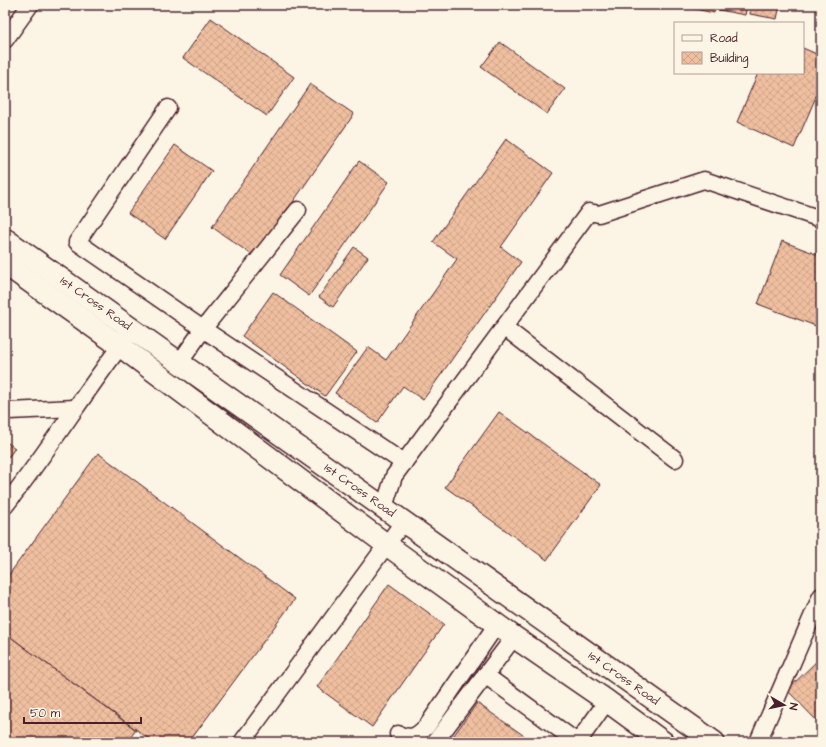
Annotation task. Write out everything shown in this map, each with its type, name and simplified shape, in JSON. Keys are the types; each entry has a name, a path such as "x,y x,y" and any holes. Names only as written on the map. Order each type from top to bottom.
{"main road":[{"name":"1st Cross Road","path":"5,239 714,742"},
{"name":"1st Cross Road","path":"5,264 120,346 387,545 663,742"}],"street":[{"path":"5,40 30,5"},
{"path":"168,108 77,242 203,329 404,463"},
{"path":"384,507 394,476 589,212 599,214 704,180 821,219"},
{"path":"180,362 203,329 298,210"},
{"path":"504,327 675,459"},
{"path":"5,506 26,480 75,408 133,329"},
{"path":"5,408 9,410 75,408"},
{"path":"242,742 404,521"},
{"path":"758,742 821,596"},
{"path":"398,734 406,738 416,736 427,726 497,624"},
{"path":"435,742 514,637"},
{"path":"485,675 577,742 607,701"}],"building":[{"path":"690,5 716,5 714,13 690,8"},
{"path":"720,5 747,5 745,15 719,10"},
{"path":"751,5 780,5 777,19 750,14"},
{"path":"211,18 294,77 267,116 183,58"},
{"path":"500,42 565,89 547,114 481,67"},
{"path":"804,48 821,56 821,85 794,148 737,122 758,74 804,74"},
{"path":"310,84 354,114 255,257 212,227"},
{"path":"506,139 553,173 501,247 521,262 423,400 403,386 377,423 335,393 368,347 386,360 457,259 433,242"},
{"path":"175,145 212,171 165,239 128,213"},
{"path":"359,161 389,182 309,296 280,275"},
{"path":"782,241 821,256 821,328 758,304"},
{"path":"354,247 368,257 333,307 319,297"},
{"path":"273,292 357,352 325,396 242,336"},
{"path":"499,412 601,485 547,560 445,487"},
{"path":"5,441 15,448 5,462"},
{"path":"98,453 295,599 189,742 153,742 5,633 5,580"},
{"path":"389,584 444,624 372,727 317,687"},
{"path":"5,633 136,730 127,742 5,742"},
{"path":"821,657 821,725 787,690"},
{"path":"477,703 533,742 449,742"}]}
